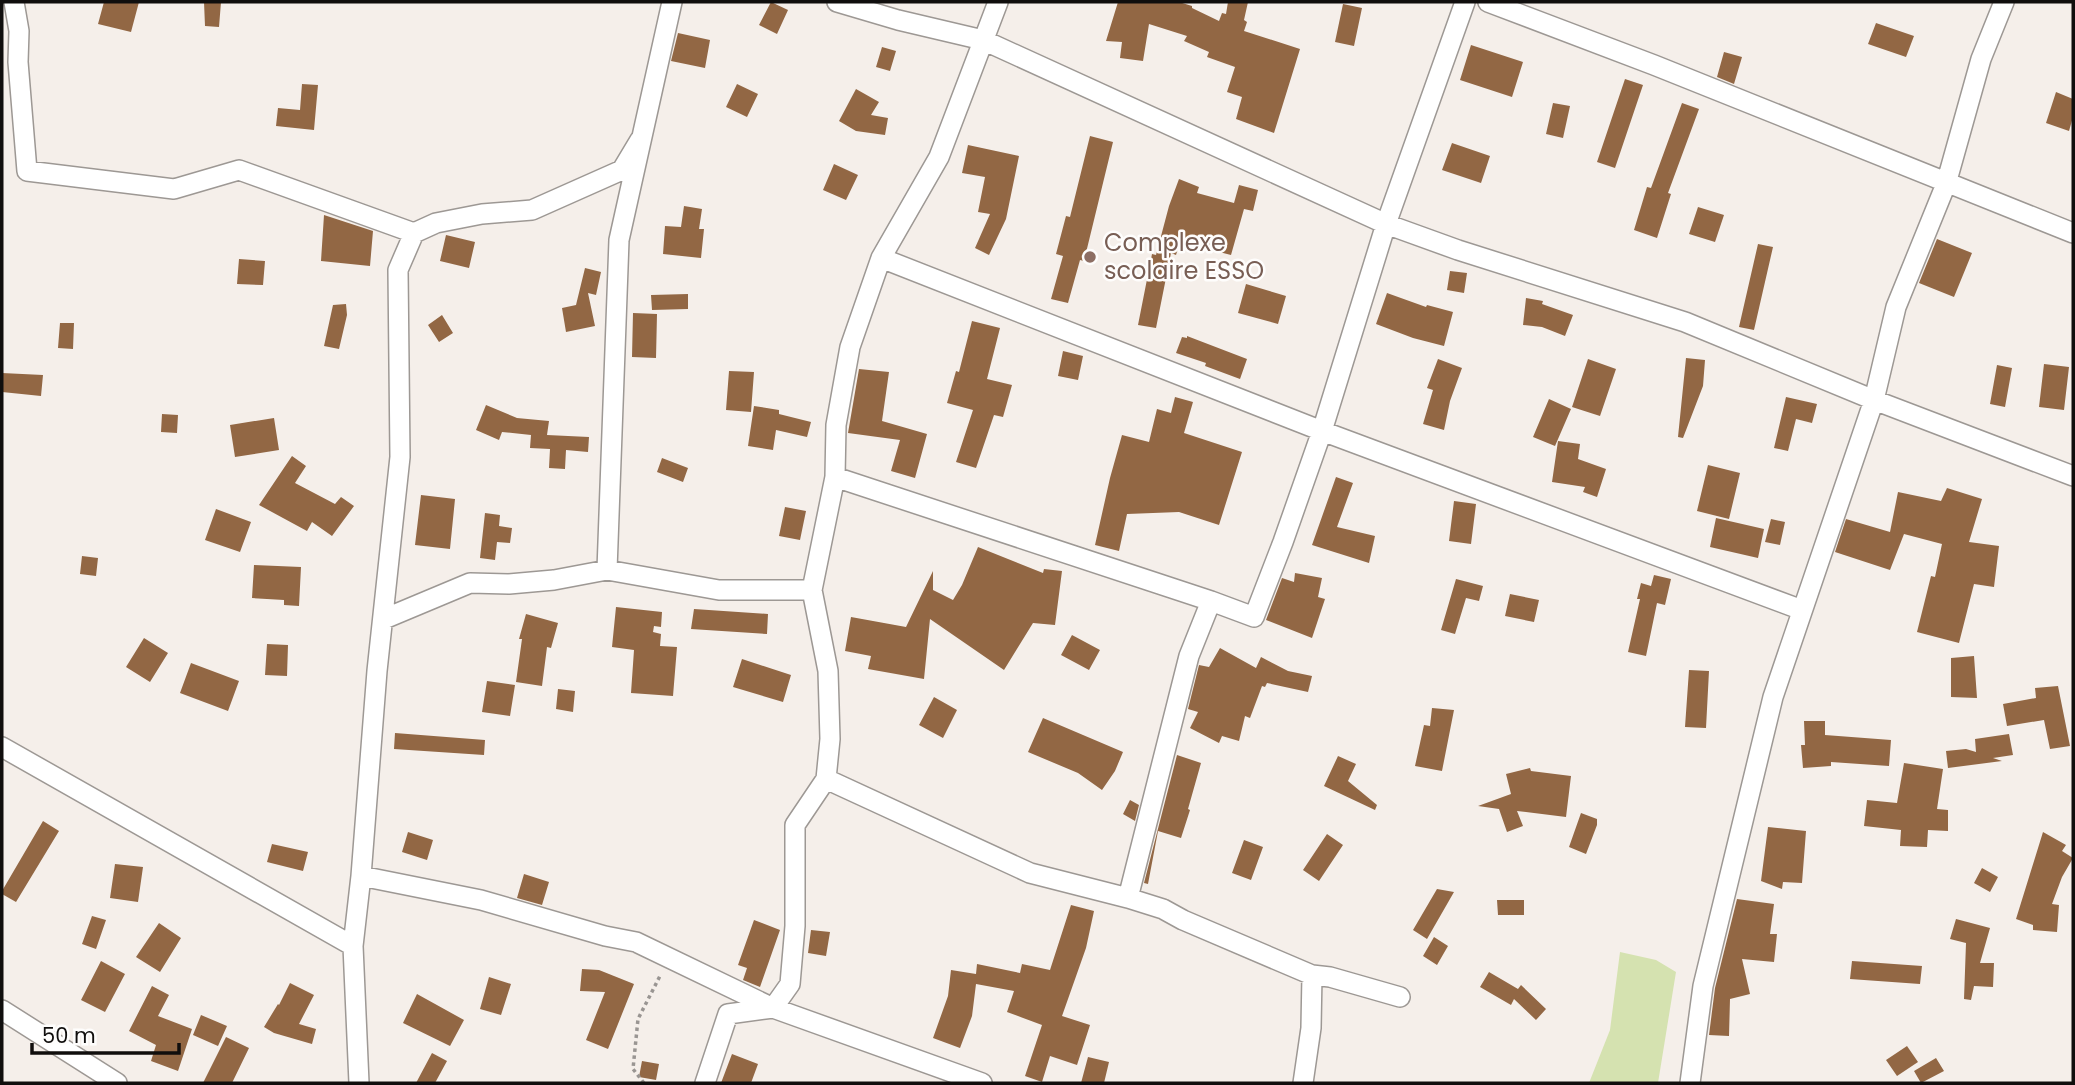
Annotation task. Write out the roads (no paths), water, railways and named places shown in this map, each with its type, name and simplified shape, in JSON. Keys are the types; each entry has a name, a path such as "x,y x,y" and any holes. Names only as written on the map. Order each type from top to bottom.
{"street":[{"path":"2,12 8,2"},
{"path":"14,2 19,31 18,62 27,171 174,189 239,170 414,233 447,221 482,214 532,210 622,170 640,140"},
{"path":"607,570 619,240 672,2"},
{"path":"837,2 983,40 1386,224 1458,250 1685,322 1874,400 2073,476"},
{"path":"705,1083 728,1014 773,1008 790,984 795,926 795,824 826,779 830,739 828,671 812,590 835,477 836,425 850,346 881,258 939,157 998,2"},
{"path":"835,477 1254,617 1322,430 1386,224 1465,2"},
{"path":"1488,2 1654,65 2073,233"},
{"path":"1690,1083 1703,986 1773,697 1874,400 1896,307 1946,184 1981,59 2004,2"},
{"path":"360,1083 353,946 362,876 377,671 400,457 398,270 414,233"},
{"path":"881,258 1322,430 1802,610"},
{"path":"384,619 470,583 509,584 554,580 607,570 719,590 812,590"},
{"path":"1128,898 1189,656 1211,601"},
{"path":"5,755 353,946"},
{"path":"826,779 1030,873 1163,909 1312,975 1400,997"},
{"path":"362,876 481,900 605,936 636,942 773,1008 982,1083"},
{"path":"1303,1083 1311,1028 1312,975"},
{"path":"2,1010 117,1083"}],"place":[{"name":"Complexe scolaire ESSO","path":"1090,257"}]}
